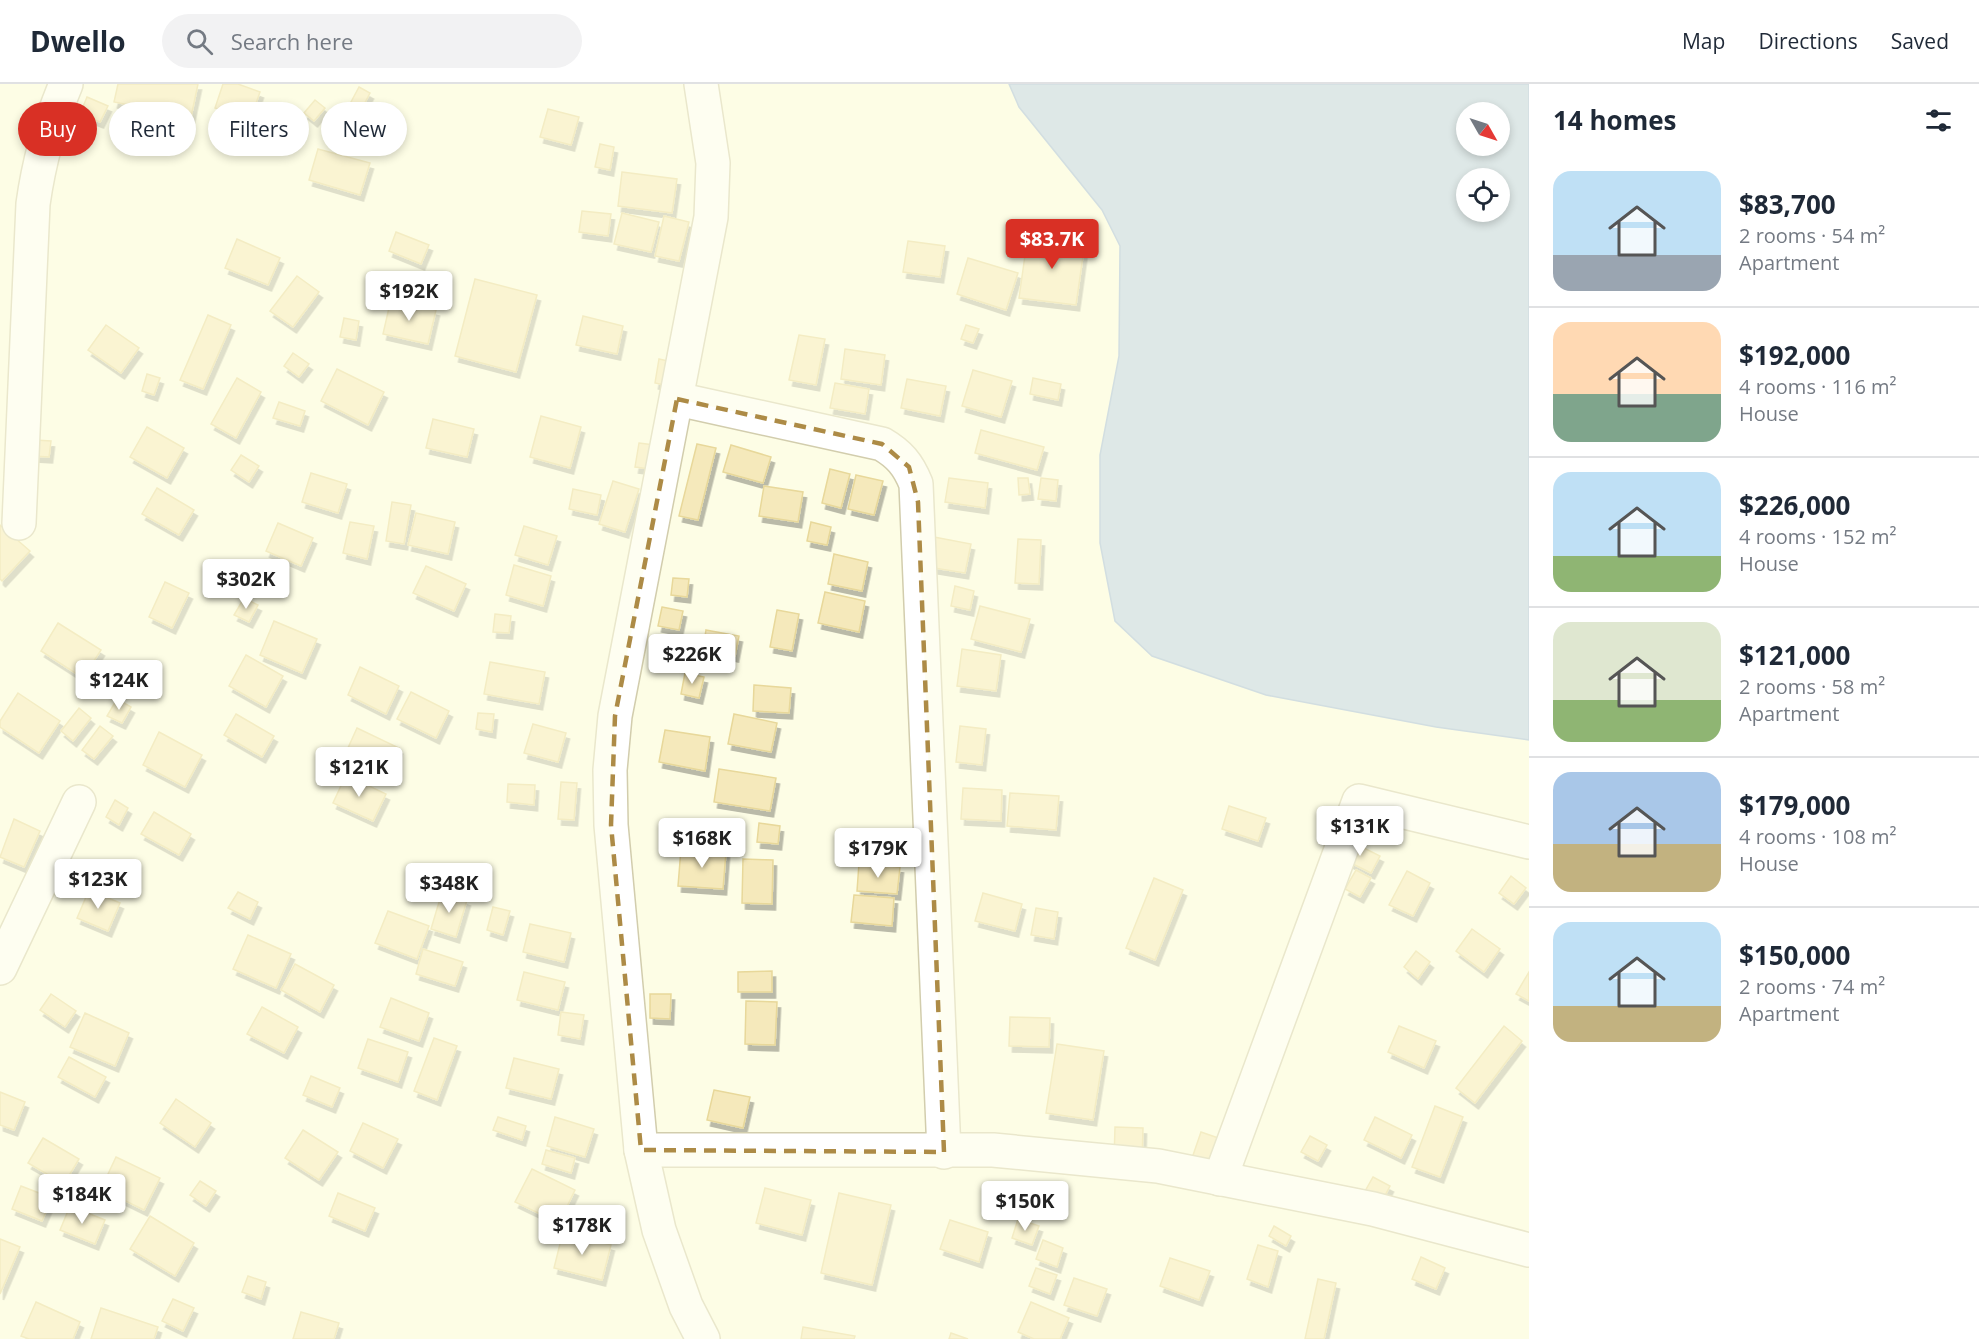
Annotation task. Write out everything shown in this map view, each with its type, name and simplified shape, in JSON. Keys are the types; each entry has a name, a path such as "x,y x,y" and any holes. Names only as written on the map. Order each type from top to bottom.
{"street":[{"path":"19,523 33,204 38,166 48,128 66,84"},
{"path":"701,84 713,163 711,217 615,716 610,770 610,825 640,1150 659,1230 686,1306 703,1339"},
{"path":"677,399 882,444 897,453 909,467 916,484 944,1152"},
{"path":"1220,1179 1359,801 1529,842"},
{"path":"0,968 79,802"},
{"path":"640,1150 831,1149 944,1152 993,1150 1158,1166 1373,1209 1529,1250"}],"highlighted area":[{"path":"677,399 882,444 909,467 918,502 944,1152 641,1150 611,825 615,716"}],"water":[{"path":"1009,84 1529,84 1529,740 1436,727 1266,695 1152,656 1115,621 1100,543 1100,455 1119,356 1120,246 1102,210 1019,107"}],"building":[{"path":"118,84 198,84 194,102 114,102"},
{"path":"223,84 238,84 260,92 256,102 217,102"},
{"path":"359,87 370,93 365,102 351,102"},
{"path":"87,97 108,106 100,122 97,121 97,102 85,102"},
{"path":"315,100 321,105 321,113 314,121 309,117 309,107"},
{"path":"548,109 579,117 571,145 540,137"},
{"path":"600,144 614,147 610,170 595,167"},
{"path":"318,149 321,150 321,156 344,156 370,163 360,195 309,180"},
{"path":"622,172 677,179 672,213 618,206"},
{"path":"582,211 611,214 608,236 579,232"},
{"path":"622,213 659,222 651,252 614,244"},
{"path":"664,216 689,222 679,261 655,256"},
{"path":"396,232 429,245 421,264 389,251"},
{"path":"1028,234 1085,242 1076,305 1019,298"},
{"path":"237,239 280,258 268,285 225,268"},
{"path":"908,241 945,246 940,277 903,272"},
{"path":"968,258 1018,273 1006,310 957,294"},
{"path":"297,276 319,292 293,327 270,311"},
{"path":"475,279 537,295 516,372 455,356"},
{"path":"391,299 436,310 428,344 383,334"},
{"path":"208,315 231,325 203,389 180,380"},
{"path":"583,316 623,326 617,354 576,345"},
{"path":"344,318 359,321 356,340 340,337"},
{"path":"106,325 139,348 121,373 88,350"},
{"path":"966,325 979,329 973,343 961,339"},
{"path":"799,335 825,339 816,385 789,380"},
{"path":"845,349 885,355 881,385 841,379"},
{"path":"293,353 309,364 299,377 284,366"},
{"path":"659,359 673,362 669,386 655,383"},
{"path":"337,369 384,392 368,425 321,401"},
{"path":"973,370 1012,381 1001,417 962,406"},
{"path":"147,374 160,378 154,395 142,391"},
{"path":"237,378 261,392 236,438 211,424"},
{"path":"1033,378 1061,384 1058,400 1030,394"},
{"path":"907,379 946,386 940,416 901,408"},
{"path":"835,383 869,389 865,414 830,408"},
{"path":"279,402 305,411 300,426 273,418"},
{"path":"541,416 581,427 570,468 530,457"},
{"path":"433,419 474,429 467,457 426,448"},
{"path":"147,427 184,448 167,478 130,457"},
{"path":"981,430 1044,447 1037,470 975,453"},
{"path":"35,440 51,441 49,457 33,456"},
{"path":"639,443 654,445 650,469 635,467"},
{"path":"697,444 716,448 698,520 679,516"},
{"path":"731,445 771,457 763,483 723,472"},
{"path":"241,455 259,466 249,482 231,470"},
{"path":"830,469 850,474 841,508 822,503"},
{"path":"311,473 347,484 338,513 302,502"},
{"path":"856,475 883,481 874,515 848,509"},
{"path":"949,478 988,483 985,508 945,502"},
{"path":"1018,478 1028,478 1030,494 1019,495"},
{"path":"1041,478 1058,480 1056,501 1038,499"},
{"path":"613,481 639,489 625,532 599,524"},
{"path":"764,486 803,492 798,522 759,516"},
{"path":"157,488 194,510 179,535 142,514"},
{"path":"573,489 601,495 597,515 569,509"},
{"path":"392,502 411,505 404,544 386,541"},
{"path":"416,513 455,522 448,554 408,545"},
{"path":"350,522 374,526 367,559 343,553"},
{"path":"811,522 831,527 827,545 807,541"},
{"path":"278,523 313,538 301,566 266,551"},
{"path":"0,525 30,551 2,581 0,579"},
{"path":"524,526 557,536 548,565 515,555"},
{"path":"934,537 971,544 965,573 928,567"},
{"path":"1018,539 1041,540 1039,584 1015,583"},
{"path":"834,554 868,562 862,591 828,584"},
{"path":"514,565 551,576 543,606 506,595"},
{"path":"426,566 466,584 454,611 413,593"},
{"path":"673,578 689,579 687,597 671,595"},
{"path":"165,582 189,593 172,628 149,617"},
{"path":"955,586 974,591 970,610 951,606"},
{"path":"825,592 865,601 859,632 818,623"},
{"path":"244,598 258,605 249,622 234,615"},
{"path":"980,606 1030,619 1021,652 971,639"},
{"path":"662,607 683,611 679,630 658,626"},
{"path":"777,610 799,614 792,651 770,647"},
{"path":"495,614 511,616 509,633 493,632"},
{"path":"274,621 317,639 302,673 260,655"},
{"path":"58,623 101,650 83,678 41,651"},
{"path":"706,630 739,636 735,656 703,649"},
{"path":"962,649 1001,655 996,691 957,686"},
{"path":"246,655 283,676 266,707 229,686"},
{"path":"490,662 545,672 539,704 484,694"},
{"path":"133,666 148,673 138,690 124,683"},
{"path":"360,667 399,686 386,714 348,695"},
{"path":"685,673 704,677 699,698 681,694"},
{"path":"754,685 791,688 789,713 753,711"},
{"path":"411,692 449,711 436,738 397,719"},
{"path":"18,693 60,721 39,753 0,727 0,721"},
{"path":"117,699 131,707 122,723 107,716"},
{"path":"79,708 91,718 73,741 61,731"},
{"path":"478,713 494,714 492,732 476,729"},
{"path":"236,714 274,736 262,757 224,735"},
{"path":"734,714 777,723 771,752 728,744"},
{"path":"533,724 566,733 558,762 524,753"},
{"path":"100,726 113,736 94,759 82,750"},
{"path":"960,726 986,729 982,765 956,762"},
{"path":"357,728 399,748 385,778 343,759"},
{"path":"665,730 710,737 705,771 659,762"},
{"path":"159,732 202,755 185,787 143,765"},
{"path":"719,769 776,778 770,811 714,802"},
{"path":"346,775 386,794 373,821 333,803"},
{"path":"561,782 577,783 574,820 558,819"},
{"path":"508,784 535,785 534,805 507,802"},
{"path":"963,788 1002,790 1001,821 961,819"},
{"path":"1010,793 1059,796 1056,830 1007,826"},
{"path":"115,800 128,808 119,825 106,817"},
{"path":"1229,806 1266,818 1258,841 1222,829"},
{"path":"154,812 191,834 179,855 141,834"},
{"path":"14,819 40,831 24,867 0,857"},
{"path":"759,823 780,826 778,844 757,842"},
{"path":"1350,841 1380,856 1371,873 1341,858"},
{"path":"681,849 726,852 723,889 678,886"},
{"path":"743,859 773,860 772,904 742,903"},
{"path":"859,863 900,867 897,894 857,891"},
{"path":"1356,870 1371,878 1360,897 1345,889"},
{"path":"1407,871 1430,883 1413,916 1389,905"},
{"path":"1511,876 1526,888 1514,904 1499,893"},
{"path":"1154,878 1183,890 1155,960 1126,948"},
{"path":"89,890 120,903 108,931 77,918"},
{"path":"238,892 258,902 250,919 228,908"},
{"path":"442,892 467,900 456,937 431,929"},
{"path":"983,893 1022,904 1015,931 975,921"},
{"path":"854,895 894,898 892,926 851,922"},
{"path":"493,907 510,911 503,935 487,930"},
{"path":"1036,908 1058,912 1054,939 1031,935"},
{"path":"388,911 429,926 417,959 375,943"},
{"path":"530,924 571,933 564,962 523,952"},
{"path":"1472,929 1500,949 1484,972 1456,951"},
{"path":"248,935 291,954 276,988 233,969"},
{"path":"423,949 463,962 455,986 416,974"},
{"path":"1416,951 1430,962 1418,979 1404,967"},
{"path":"295,964 334,985 320,1012 281,990"},
{"path":"772,971 772,992 738,992 738,972"},
{"path":"524,972 565,982 558,1010 517,1000"},
{"path":"1529,972 1529,1001 1516,994"},
{"path":"51,994 76,1011 65,1027 40,1010"},
{"path":"650,994 671,994 670,1019 650,1018"},
{"path":"391,998 429,1013 419,1041 380,1027"},
{"path":"746,1001 777,1002 775,1045 745,1044"},
{"path":"262,1007 298,1027 284,1053 247,1034"},
{"path":"561,1012 584,1015 580,1039 558,1035"},
{"path":"85,1013 129,1033 115,1066 70,1047"},
{"path":"1010,1017 1050,1018 1049,1047 1009,1046"},
{"path":"1399,1026 1436,1041 1424,1068 1388,1052"},
{"path":"1504,1026 1522,1041 1475,1103 1456,1088"},
{"path":"434,1038 457,1046 437,1100 414,1091"},
{"path":"368,1039 408,1052 398,1082 358,1068"},
{"path":"1057,1044 1104,1051 1093,1120 1046,1113"},
{"path":"69,1057 106,1077 95,1097 58,1077"},
{"path":"514,1058 559,1069 551,1099 506,1088"},
{"path":"311,1076 340,1088 332,1107 303,1095"},
{"path":"714,1090 750,1097 743,1128 707,1120"},
{"path":"0,1092 25,1102 14,1130 0,1125"},
{"path":"176,1099 211,1123 195,1147 160,1123"},
{"path":"1435,1106 1463,1117 1440,1177 1412,1167"},
{"path":"498,1117 526,1126 522,1140 493,1130"},
{"path":"555,1117 594,1129 585,1157 547,1146"},
{"path":"1375,1117 1412,1135 1401,1158 1364,1140"},
{"path":"363,1123 398,1139 383,1168 350,1151"},
{"path":"1115,1127 1143,1128 1142,1161 1114,1159"},
{"path":"303,1130 338,1152 319,1180 285,1158"},
{"path":"1201,1132 1227,1141 1217,1170 1191,1161"},
{"path":"1310,1136 1327,1145 1318,1161 1301,1152"},
{"path":"43,1138 79,1159 64,1184 28,1163"},
{"path":"546,1150 575,1158 571,1173 542,1164"},
{"path":"116,1157 160,1178 144,1210 101,1189"},
{"path":"532,1169 575,1190 559,1223 515,1202"},
{"path":"1373,1177 1390,1186 1381,1203 1364,1193"},
{"path":"200,1181 216,1191 206,1206 190,1195"},
{"path":"21,1186 52,1198 42,1221 12,1209"},
{"path":"765,1188 811,1200 802,1235 756,1223"},
{"path":"338,1193 375,1208 365,1231 329,1216"},
{"path":"839,1193 891,1205 872,1285 821,1273"},
{"path":"70,1206 105,1220 95,1244 60,1230"},
{"path":"150,1216 194,1243 175,1276 130,1249"},
{"path":"1018,1219 1039,1226 1032,1245 1012,1238"},
{"path":"950,1220 988,1232 979,1262 940,1249"},
{"path":"1274,1226 1291,1236 1286,1246 1269,1236"},
{"path":"563,1232 611,1245 602,1280 554,1268"},
{"path":"0,1239 20,1247 0,1294"},
{"path":"1043,1240 1063,1248 1057,1267 1036,1259"},
{"path":"1258,1245 1278,1251 1268,1287 1247,1279"},
{"path":"1421,1257 1445,1268 1436,1289 1412,1279"},
{"path":"1170,1258 1210,1271 1199,1300 1160,1286"},
{"path":"1036,1268 1057,1275 1050,1294 1029,1286"},
{"path":"248,1276 266,1282 261,1299 242,1292"},
{"path":"1074,1278 1107,1289 1097,1316 1064,1305"},
{"path":"1318,1279 1336,1283 1324,1339 1305,1339"},
{"path":"173,1299 194,1308 183,1331 162,1321"},
{"path":"36,1302 80,1322 73,1339 29,1339 21,1336"},
{"path":"1031,1302 1069,1318 1060,1339 1034,1339 1018,1332"},
{"path":"101,1308 158,1327 154,1339 91,1339"},
{"path":"301,1312 339,1323 334,1339 293,1339"},
{"path":"803,1327 855,1336 854,1339 801,1339"},
{"path":"951,1333 968,1339 949,1339"}]}
